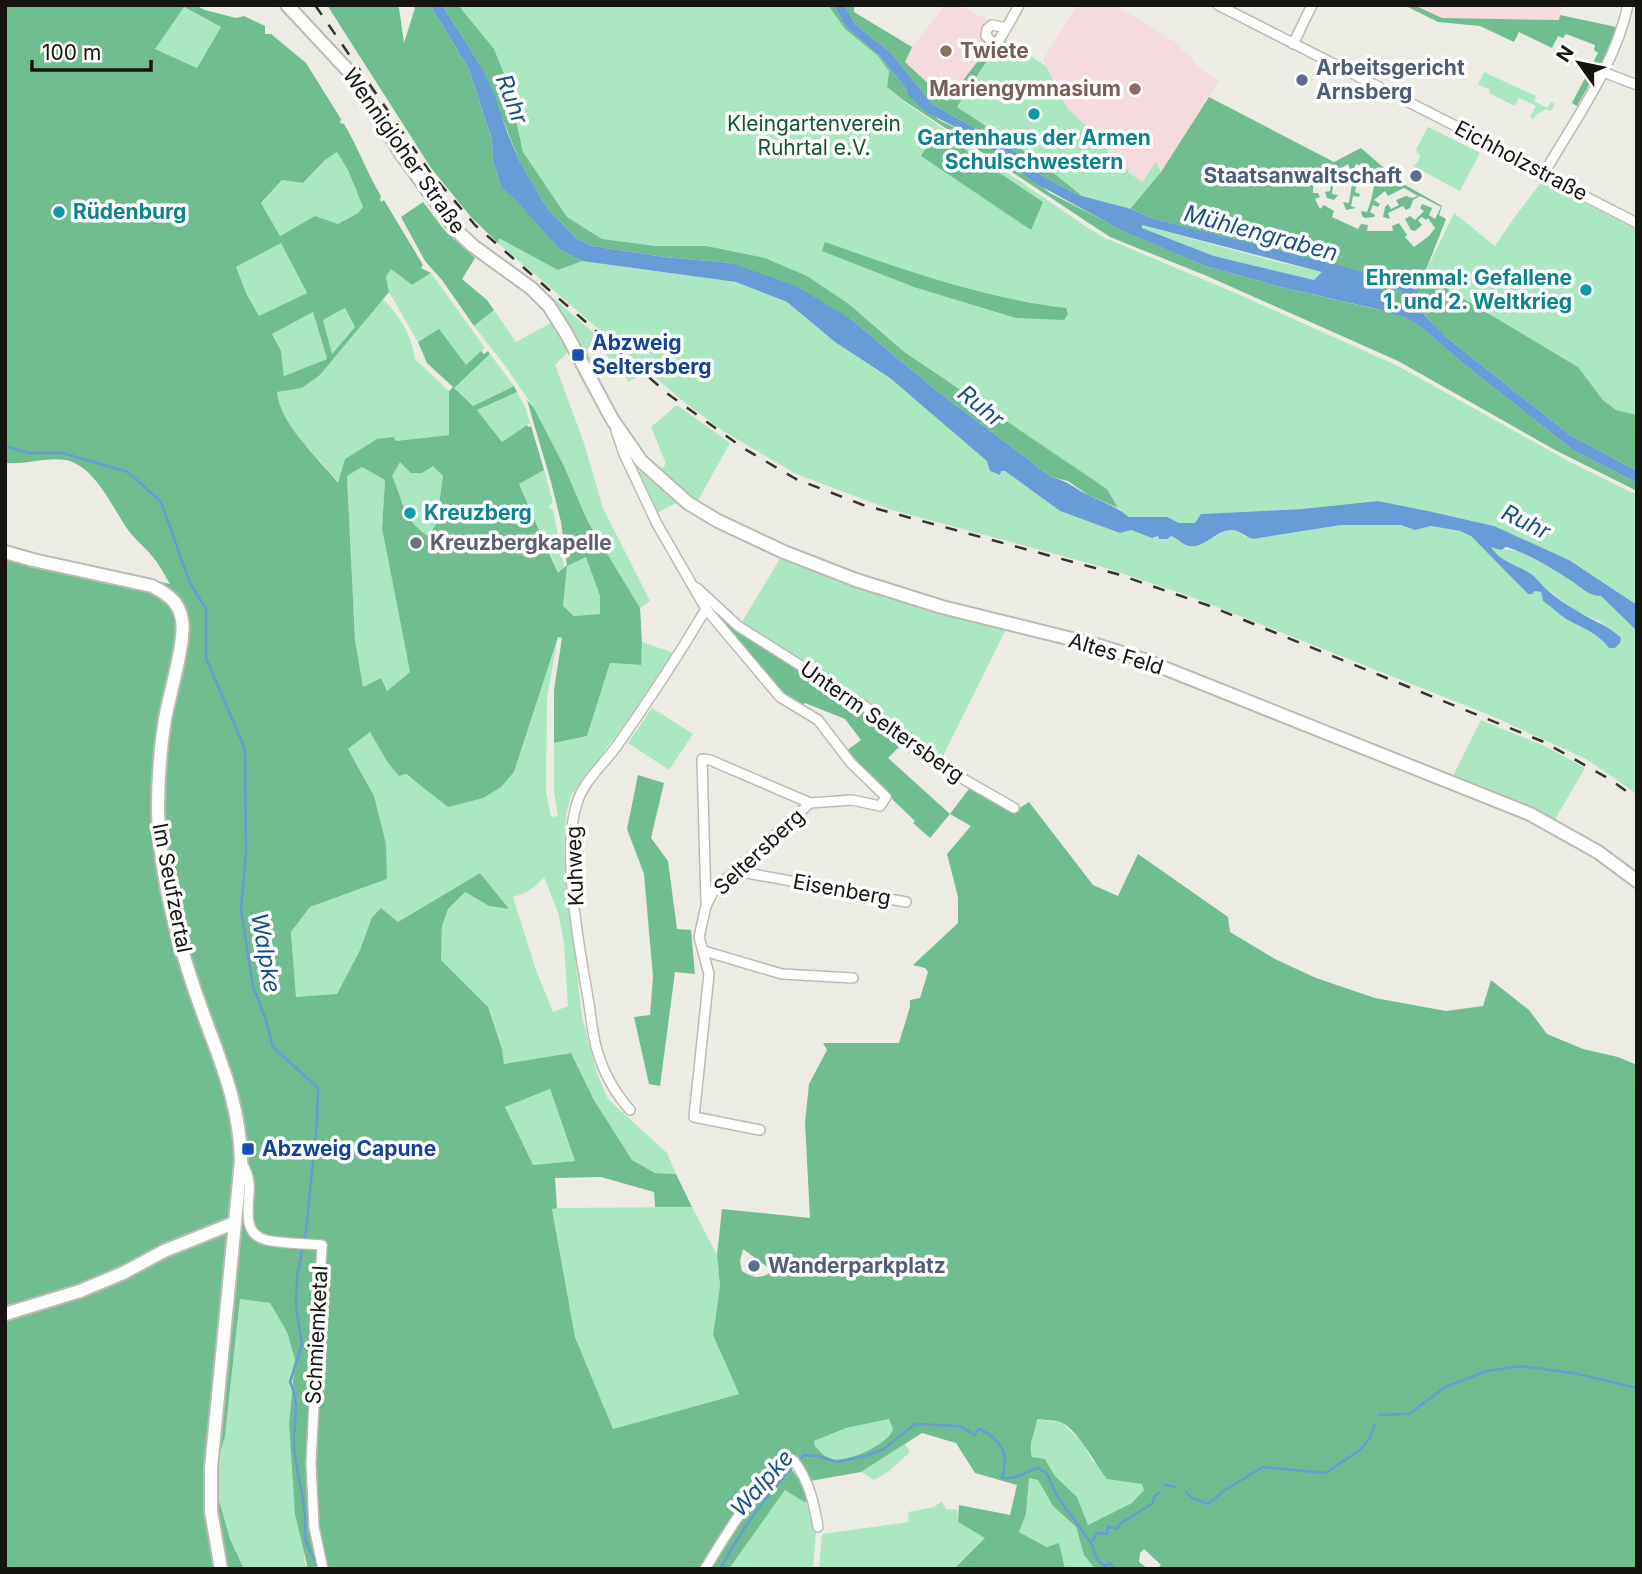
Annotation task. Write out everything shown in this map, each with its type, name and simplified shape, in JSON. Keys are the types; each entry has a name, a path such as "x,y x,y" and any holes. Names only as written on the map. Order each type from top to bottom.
{"main road":[{"name":"Wennigloher Straße","path":"287,5 355,78 400,152 457,231 473,246 531,288 549,306 566,332 612,419"},
{"name":"Altes Feld","path":"612,419 636,464 688,503 718,521 784,552 918,600 1100,646 1144,660 1530,814 1598,852 1637,881"},
{"name":"Im Seufzertal","path":"5,552 33,561 152,586 169,594 181,613 183,622 164,720 158,812 175,924 237,1111 241,1161 211,1468 211,1511 221,1569"},
{"path":"5,1314 80,1291 124,1273 164,1251 234,1223"}],"street":[{"path":"1006,29 1019,5"},
{"name":"Eichholzstraße","path":"1218,5 1488,142 1637,223"},
{"path":"1293,44 1312,5"},
{"path":"1543,174 1603,72 1623,29 1630,5 1637,8"},
{"path":"1603,72 1637,85"},
{"path":"636,464 657,524 706,609"},
{"name":"Unterm Seltersberg","path":"688,579 731,620 866,707 918,753 1014,808"},
{"name":"Seltersberg","path":"706,609 780,697 818,720 851,763 886,797 880,806 852,800 810,803 716,886 706,906 699,937 709,974 694,1117 760,1130"},
{"name":"Kuhweg","path":"630,1110 615,1093 597,1049 581,959 570,835 577,802 584,788 675,660 706,609"},
{"path":"706,906 702,759 810,803"},
{"name":"Eisenberg","path":"736,871 906,902"},
{"path":"704,951 782,974 853,978"},
{"name":"Schmiemketal","path":"241,1161 247,1171 248,1223 253,1232 266,1240 322,1245 312,1463 314,1527 323,1569"},
{"path":"705,1569 765,1482 785,1460 794,1461 801,1470 813,1500 818,1527"}],"shaded area":[{"name":"Twiete","path":"945,5 959,5 988,20 981,35 986,44 978,55 981,57 947,101 905,62 912,47"},
{"name":"Mariengymnasium","path":"1077,5 1113,5 1136,17 1178,44 1181,50 1191,55 1196,66 1219,81 1161,172 1156,162 1141,182 1107,154 1110,148 1067,108 1043,60"},
{"path":"1414,5 1562,5 1559,20 1442,18"}],"green space":[{"path":"5,5 195,5 236,18 244,16 265,26 265,34 271,34 306,63 341,119 340,123 344,124 349,133 381,196 381,202 384,200 423,265 421,268 431,273 412,285 391,269 386,277 389,292 320,375 302,388 277,392 285,417 338,483 345,459 377,439 393,437 396,441 449,435 449,391 453,387 427,363 418,342 439,329 466,365 481,351 484,354 488,351 490,354 454,388 473,406 514,386 517,392 477,410 502,442 527,425 531,426 544,470 519,484 558,573 567,565 561,522 527,400 534,408 564,466 587,520 640,608 641,665 610,663 587,736 554,743 554,690 562,638 558,637 514,772 501,787 483,798 448,807 406,774 399,776 370,732 348,749 374,796 386,844 387,879 310,907 291,932 296,997 337,994 360,950 372,917 381,908 398,922 480,873 509,909 489,906 465,892 448,909 442,926 441,960 488,1007 502,1049 504,1064 571,1053 594,1100 632,1160 655,1173 676,1174 692,1207 655,1207 654,1192 601,1177 555,1178 557,1208 552,1209 575,1337 613,1429 739,1394 713,1335 720,1286 717,1255 722,1209 810,1218 805,1123 809,1084 827,1050 823,1043 899,1043 910,1000 920,998 928,972 925,968 913,965 958,923 958,897 947,854 971,826 950,814 971,786 1013,812 1029,802 1093,885 1118,896 1138,854 1228,917 1230,932 1275,959 1316,978 1375,998 1446,1011 1483,1006 1491,980 1529,1010 1547,1034 1583,1049 1618,1057 1637,1065 1637,1569 1157,1569 1161,1565 1144,1549 1140,1553 1139,1562 1148,1569 1095,1569 1084,1555 1076,1527 1053,1506 1038,1480 1029,1478 1026,1514 1019,1532 1047,1547 1059,1543 1065,1569 954,1569 985,1538 958,1522 959,1505 1010,1515 1017,1485 975,1473 956,1443 922,1433 861,1472 810,1481 798,1458 787,1456 785,1460 813,1500 804,1502 785,1490 729,1569 308,1569 295,1514 289,1424 295,1360 287,1332 270,1303 240,1299 225,1436 217,1464 216,1490 230,1539 244,1569 5,1569 5,547 29,555 170,584 155,559 129,531 101,487 84,469 75,463 58,459 5,463","holes":["184,7 221,27 197,68 155,49","337,152 348,170 363,207 358,213 338,224 315,216 280,236 261,203 282,180 303,183 325,160","281,243 307,293 259,316 236,267","345,308 355,327 332,354 323,320","313,312 327,359 284,376 281,351 272,334","400,462 411,473 422,473 433,466 443,476 436,524 428,536 413,523 392,476","362,467 385,480 382,528 410,672 387,691 381,678 363,687 355,640 347,476","586,557 600,596 600,614 574,616 563,606 567,566","550,1089 575,1161 533,1165 505,1107","743,1249 773,1271 758,1277 742,1271 740,1261","889,1419 893,1429 884,1441 847,1458 829,1458 815,1446 814,1441 846,1428","1037,1419 1060,1422 1073,1431 1107,1479 1142,1484 1144,1490 1132,1503 1088,1525 1077,1497 1055,1476 1045,1459 1032,1457 1031,1447"]},
{"path":"327,5 396,5 399,8 404,43 415,8 412,5 430,5 469,69 492,140 493,160 501,187 515,198 560,250 582,261 558,270 499,238 498,243 471,217 431,168"},
{"path":"442,5 458,5 494,49 508,84 523,152 567,217 602,239 656,246 706,246 765,258 807,276 850,305 903,351 1107,489 1118,508 1088,495 1068,481 1051,477 933,388 852,320 731,263 664,257 592,246 576,238 547,208 520,162 481,66"},
{"name":"Kleingartenverein Ruhrtal e.V.","path":"458,5 828,5 845,29 878,56 889,71 887,87 903,101 1088,228 1105,238 1398,366 1570,462 1637,495 1637,605 1569,560 1494,526 1378,501 1301,509 1201,514 1195,523 1179,523 1167,517 1129,517 1118,508 1107,489 903,351 850,305 706,246 656,246 602,239 567,217 523,152 508,84"},
{"path":"828,5 834,5 846,27 880,56 907,90 939,120 984,142 1050,193 1120,229 1129,209 1078,195 1055,183 1013,150 932,104 891,53 856,25 844,5 854,5 854,12 912,47 905,62 947,101 981,57 987,61 957,107 1035,158 1082,196 1130,209 1161,172 1209,97 1334,162 1361,148 1400,182 1442,206 1439,215 1446,219 1424,275 1578,367 1603,400 1616,410 1637,415 1637,471 1570,435 1446,337 1405,299 1404,317 1422,328 1573,450 1637,483 1637,491 1555,450 1398,361 1207,276 1110,237 903,100 887,87 889,71 878,56 845,29","holes":["1348,164 1350,169 1354,169 1356,164 1362,166 1360,171 1363,173 1359,178 1346,178 1346,182 1352,183 1349,203 1343,202 1346,210 1356,208 1351,206 1353,196 1359,197 1360,194 1355,192 1357,184 1362,185 1360,179 1367,170 1374,178 1368,181 1369,184 1374,185 1367,212 1361,211 1362,216 1374,217 1370,212 1373,205 1378,207 1380,204 1374,200 1385,191 1388,196 1404,188 1418,196 1406,196 1396,200 1399,205 1391,209 1388,204 1383,217 1390,219 1388,213 1403,206 1406,210 1410,208 1413,200 1420,196 1441,207 1435,219 1429,215 1432,208 1422,204 1420,208 1424,211 1415,220 1410,216 1405,219 1411,230 1415,231 1422,225 1418,220 1422,217 1426,220 1428,218 1435,228 1429,236 1414,247 1405,237 1407,235 1399,223 1392,226 1393,231 1367,231 1368,225 1361,224 1358,229 1332,217 1334,211 1324,205 1320,209 1315,199 1320,197 1318,193 1313,193 1314,172 1332,176 1330,191 1325,192 1327,198 1334,200 1338,195 1332,194 1334,178 1340,178 1341,175 1335,172","1131,209 1151,218 1404,284 1406,299 1401,291 1378,283 1384,311 1205,266 1122,230"]},
{"path":"1404,5 1414,5 1442,18 1559,20 1560,15 1621,28 1577,106 1572,103 1598,53 1594,50 1595,45 1566,34 1563,38 1558,36 1552,48 1519,32 1514,42 1480,26 1438,22"},
{"path":"183,7 221,27 197,68 155,49"},
{"path":"1003,38 1046,66 1067,108 1110,148 1107,154 1129,170 1128,172 1142,182 1156,162 1161,172 1130,209 1082,196 1035,158 957,107"},
{"path":"1484,72 1536,96 1534,101 1547,108 1551,102 1555,104 1551,111 1546,109 1533,119 1530,117 1536,106 1519,98 1515,106 1489,93 1490,90 1478,84"},
{"path":"1428,127 1480,153 1460,191 1413,166 1418,162 1420,156 1416,150"},
{"path":"937,131 1043,202 1031,230 921,156"},
{"path":"337,151 363,207 358,213 338,224 315,216 280,236 261,204 282,180 303,183"},
{"path":"1542,181 1637,230 1637,415 1616,410 1603,400 1578,367 1424,275 1454,213 1495,246"},
{"path":"423,202 446,232 475,258 462,279 487,300 494,310 474,326 442,280 425,261 401,217"},
{"path":"1142,225 1323,272 1314,280 1214,256 1142,228"},
{"path":"499,238 558,269 582,261 736,282 787,302 835,342 890,378 1001,471 1005,471 1060,511 1120,533 1131,530 1152,538 1171,536 1187,545 1205,542 1229,529 1237,530 1253,539 1341,525 1401,525 1415,530 1431,526 1460,531 1471,536 1528,594 1541,592 1543,601 1556,609 1562,617 1606,643 1617,634 1599,621 1579,613 1544,587 1534,576 1498,559 1490,547 1519,551 1569,578 1586,592 1601,596 1637,631 1637,794 1586,759 1492,716 1189,596 1103,567 892,510 796,474 723,431 684,402 498,243"},
{"path":"281,242 307,293 259,317 236,267"},
{"path":"825,242 914,273 974,290 1066,308 1068,314 1064,320 1016,318 914,287 822,251"},
{"path":"391,269 412,285 431,273 485,348 466,366 418,342 389,292 386,277"},
{"path":"550,295 641,374 629,382 596,342 586,350 598,371 593,372 548,297"},
{"path":"382,299 404,326 415,359 449,391 449,435 396,441 377,439 345,459 339,484 293,430 280,405 277,392 302,388 320,375"},
{"path":"345,308 355,327 331,355 323,320"},
{"path":"494,310 516,342 551,323 568,352 555,365 583,440 603,508 650,601 640,608 587,520 564,466 534,408 474,326"},
{"path":"313,312 327,359 284,376 281,351 272,334"},
{"path":"490,354 514,386 473,406 453,388"},
{"path":"517,392 530,423 502,442 477,410"},
{"path":"677,405 730,443 696,504 659,472 666,464 651,427"},
{"path":"400,461 406,465 434,466 443,476 436,524 427,536 408,516 392,476"},
{"path":"362,467 385,480 382,528 410,672 387,691 381,678 363,688 355,640 347,476"},
{"path":"544,470 553,502 549,506 553,509 564,568 558,574 519,484"},
{"path":"641,472 676,503 657,513"},
{"path":"784,552 917,605 1006,629 941,760 921,748 856,693 807,666 771,640 740,625"},
{"path":"587,557 600,596 600,614 574,616 563,606 567,565"},
{"path":"727,620 858,704 903,743 888,758 950,814 930,838 913,823 915,821 893,800 887,790 868,777 846,751 861,740 845,719 805,703 800,706 785,697 723,624"},
{"path":"558,637 547,697 546,792 551,817 558,816 554,792 554,743 587,736 610,663 640,665 642,642 673,653 641,702 571,796 566,815 564,853 582,1017 597,1073 608,1099 667,1153 676,1174 655,1173 632,1160 594,1100 571,1053 504,1064 502,1049 441,960 442,926 448,909 465,892 489,906 508,909 480,873 398,922 381,908 372,917 360,950 337,994 296,998 291,932 310,907 387,879 374,796 348,749 370,732 388,763 448,807 514,772","holes":["544,877 558,912 564,943 568,1006 553,1012 536,970 513,897 530,890"]},
{"path":"652,708 693,734 669,770 628,743"},
{"path":"1481,720 1547,747 1585,768 1554,821 1453,776"},
{"path":"638,775 664,783 651,838 668,861 677,929 691,930 695,974 675,972 660,1086 649,1084 634,1017 650,1015 653,977 644,874 627,829"},
{"path":"550,1089 575,1161 532,1165 505,1107"},
{"path":"692,1207 717,1255 720,1286 713,1335 739,1394 613,1429 575,1337 552,1208"},
{"path":"240,1299 270,1303 287,1332 295,1360 289,1424 305,1563 308,1569 244,1569 230,1539 216,1490 217,1464 225,1436"},
{"path":"889,1419 893,1429 890,1435 876,1446 857,1455 832,1459 814,1446 814,1441 846,1428"},
{"path":"1037,1419 1062,1423 1083,1443 1093,1462 1133,1482 1143,1484 1144,1490 1133,1503 1088,1525 1077,1497 1055,1476 1045,1459 1032,1457 1031,1442"},
{"path":"905,1444 910,1452 888,1472 874,1480 861,1472"},
{"path":"1029,1478 1038,1480 1053,1506 1076,1527 1084,1555 1095,1569 1065,1569 1048,1547 1019,1532 1026,1514"},
{"path":"785,1490 804,1502 811,1501 816,1531 813,1569 729,1569"},
{"path":"942,1501 946,1509 957,1510 958,1522 986,1538 954,1569 819,1569 822,1534 909,1522 908,1512 934,1507"}],"water":[{"path":"430,5 442,5 481,66 520,162 547,208 576,238 592,246 664,257 731,263 796,286 852,320 933,388 1051,477 1068,483 1129,517 1167,517 1179,523 1195,523 1201,514 1301,509 1378,501 1428,511 1494,526 1569,560 1637,605 1637,631 1601,596 1587,592 1522,553 1506,547 1501,550 1491,547 1504,559 1533,575 1560,600 1611,629 1621,638 1615,648 1609,648 1595,635 1566,619 1543,601 1541,592 1528,594 1471,536 1460,531 1431,526 1415,530 1401,525 1341,525 1253,539 1227,530 1204,543 1192,546 1171,536 1159,539 1158,536 1152,538 1131,530 1120,533 1060,511 1005,471 1001,471 1000,475 990,471 987,461 890,378 835,342 787,302 736,282 582,261 560,250 501,187 493,160 492,140 469,69"},
{"path":"834,5 844,5 856,25 891,53 932,104 1013,150 1044,177 1078,195 1131,209 1151,218 1352,269 1404,284 1418,291 1415,305 1446,337 1570,435 1637,471 1637,483 1573,450 1422,328 1404,317 1405,299 1401,291 1378,284 1389,296 1385,311 1205,266 1121,230 1035,183 984,142 926,112 908,95 907,90 880,56 846,27","holes":["1142,225 1322,272 1314,280 1214,256 1142,228"]}],"waterway":[{"name":"Mühlengraben","path":"1376,304 1413,315"},
{"name":"Walpke","path":"5,446 29,453 62,453 128,472 161,502 190,583 206,609 206,658 245,749 246,853 241,909 253,987 273,1047 318,1088 306,1231 297,1277 296,1307 302,1344 290,1382 296,1404 294,1451 304,1507 305,1537 318,1569"},
{"path":"1379,1415 1409,1414 1445,1387 1487,1371 1521,1366 1573,1373 1637,1388"},
{"name":"Walpke","path":"720,1569 758,1509 804,1455 837,1462 869,1455 884,1449 915,1424 960,1426 974,1435 979,1429 987,1433 1002,1448 1005,1461 1002,1478 1016,1477 1038,1468 1047,1474 1057,1496 1091,1543 1098,1561 1105,1566 1110,1563 1114,1569"},
{"path":"1186,1492 1192,1498 1208,1504 1225,1490 1263,1467 1327,1473 1367,1442 1375,1424"},
{"path":"1166,1485 1175,1487"},
{"path":"1092,1542 1097,1533 1107,1534 1108,1527 1117,1529 1120,1524 1153,1503 1154,1497 1159,1493"}],"railway":[{"path":"315,5 430,172 475,225 668,394 743,448 796,479 863,505 1117,574 1207,605 1544,742 1611,780 1637,799"}],"place":[{"name":"Twiete","path":"946,51"},
{"name":"Arbeitsgericht Arnsberg","path":"1302,80"},
{"name":"Mariengymnasium","path":"1135,89"},
{"name":"Gartenhaus der Armen Schulschwestern","path":"1034,114"},
{"name":"Staatsanwaltschaft","path":"1416,176"},
{"name":"Rüdenburg","path":"59,212"},
{"name":"Ehrenmal: Gefallene 1. und 2. Weltkrieg","path":"1586,290"},
{"name":"Abzweig Seltersberg","path":"578,355"},
{"name":"Kreuzberg","path":"410,513"},
{"name":"Kreuzbergkapelle","path":"416,543"},
{"name":"Abzweig Capune","path":"248,1149"},
{"name":"Wanderparkplatz","path":"754,1266"}],"water label":[{"name":"Ruhr","path":"512,99"},
{"name":"Ruhr","path":"981,406"},
{"name":"Ruhr","path":"1526,522"}]}
